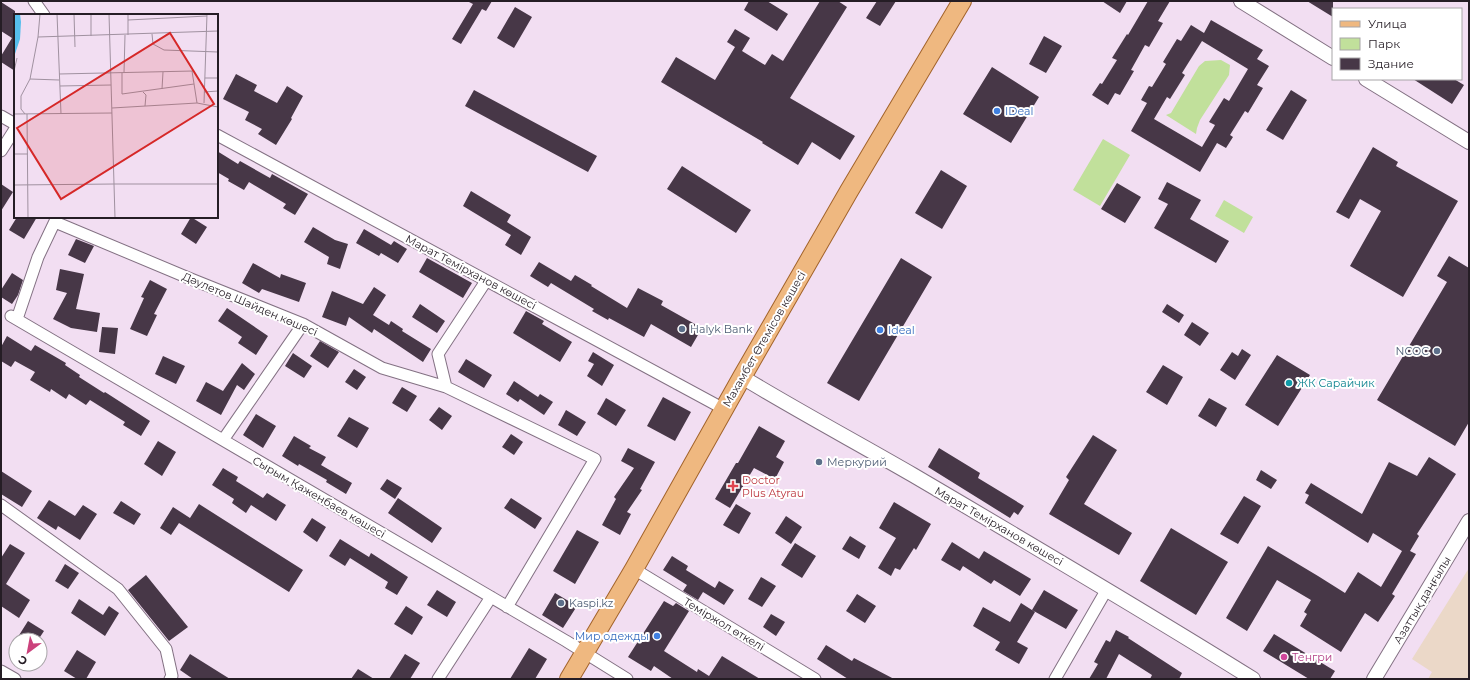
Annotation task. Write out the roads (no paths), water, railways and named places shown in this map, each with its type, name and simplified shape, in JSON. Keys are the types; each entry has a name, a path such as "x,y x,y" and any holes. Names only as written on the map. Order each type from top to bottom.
{"main road":[{"name":"Махамбет Өтемісов көшесі","path":"569,679 634,569 742,377 857,178 962,1"}],"street":[{"path":"34,1 43,14"},
{"path":"1240,1 1332,57"},
{"path":"1368,80 1469,142"},
{"path":"1,116 14,123"},
{"path":"1,151 14,131"},
{"name":"Марат Темірханов көшесі","path":"218,136 724,409"},
{"name":"Сырым Қаженбаев көшесі","path":"56,219 38,257 14,318 491,597 627,679"},
{"name":"Дәулетов Шайден көшесі","path":"56,219 303,324 382,368 446,387 595,459 507,607"},
{"path":"446,387 438,354 486,281"},
{"path":"223,440 303,324"},
{"name":"Марат Темірханов көшесі","path":"742,377 1107,589 1253,679"},
{"path":"1,505 118,589 166,649 172,676 170,679"},
{"name":"Азаттық даңғылы","path":"1374,679 1469,521"},
{"name":"Теміржол өткелі","path":"634,569 815,679"},
{"path":"1055,679 1107,589"},
{"path":"438,679 491,597"},
{"path":"1,671 15,679"}],"place":[{"name":"IDeal","path":"997,111"},
{"name":"Halyk Bank","path":"682,329"},
{"name":"Ideal","path":"880,330"},
{"name":"NCOC","path":"1437,351"},
{"name":"ЖК Сарайчик","path":"1289,383"},
{"name":"Меркурий","path":"819,462"},
{"name":"Doctor Plus Atyrau","path":"733,486"},
{"name":"Kaspi.kz","path":"561,603"},
{"name":"Мир одежды","path":"657,636"},
{"name":"Тенгри","path":"1284,657"}]}
